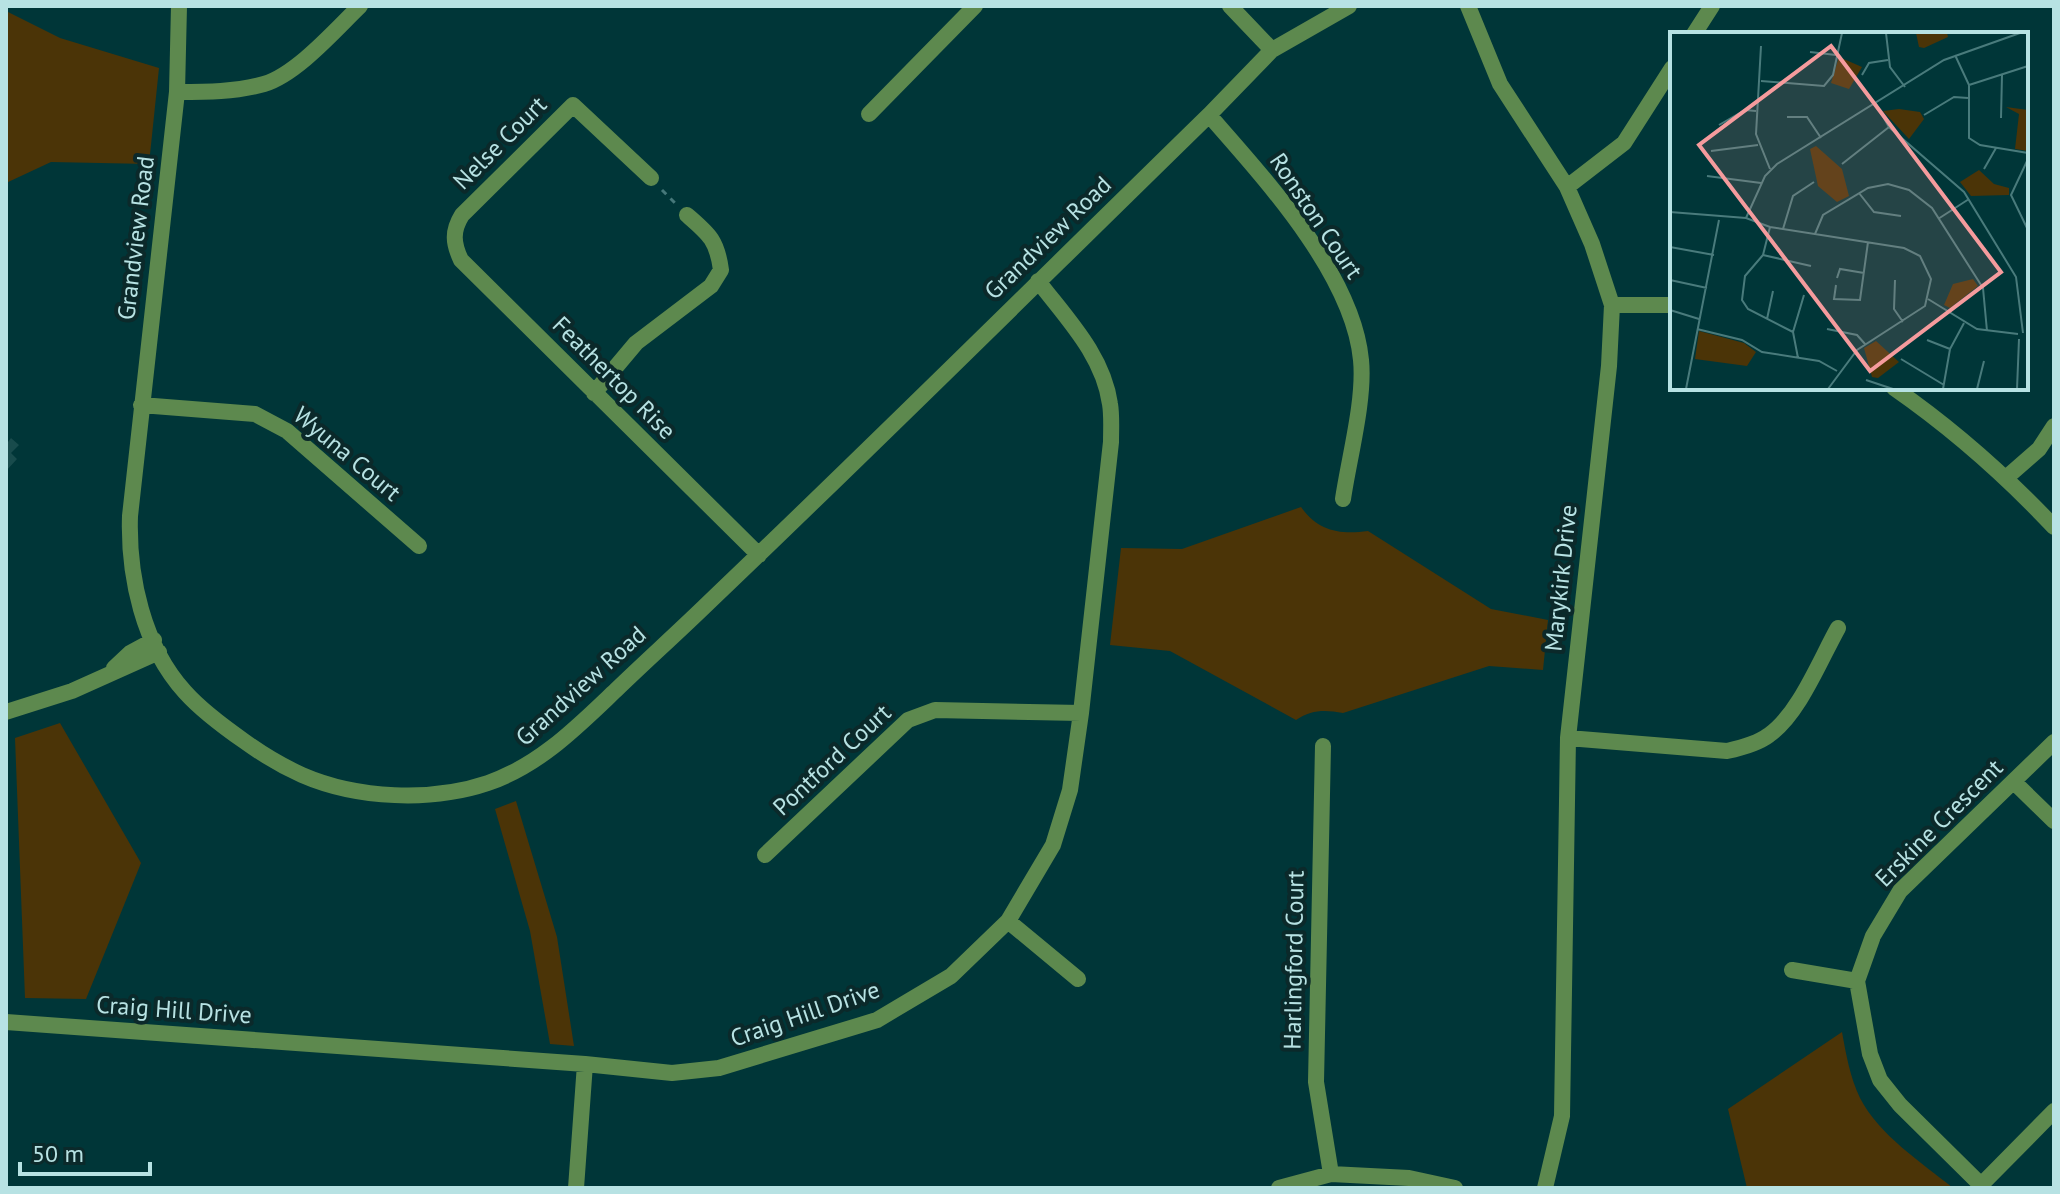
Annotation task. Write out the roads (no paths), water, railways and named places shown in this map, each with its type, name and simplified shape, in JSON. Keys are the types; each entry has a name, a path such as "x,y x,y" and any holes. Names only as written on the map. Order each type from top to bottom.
{"street":[{"name":"Grandview Road","path":"179,6 177,92 141,405 129,541 139,601 157,646 184,691 211,716 269,758 305,777 375,793 407,795 487,784 528,765 566,737 759,555 1272,50 1349,6"},
{"path":"177,92 220,92 266,83 307,58 360,6"},
{"path":"869,114 975,6"},
{"path":"1230,6 1272,50"},
{"name":"Marykirk Drive","path":"1468,6 1500,84 1567,187 1592,244 1612,305 1609,366 1568,738 1562,1116 1545,1188"},
{"path":"1695,32 1712,6"},
{"path":"1567,187 1624,143 1670,71"},
{"name":"Nelse Court","path":"455,226 462,215 573,105 651,178"},
{"name":"Ronston Court","path":"1209,115 1278,194 1338,285 1353,321 1361,361 1360,394 1343,499"},
{"path":"594,393 636,343 711,286 721,270 719,253 712,236 687,215"},
{"name":"Feathertop Rise","path":"455,226 453,238 461,260 759,555"},
{"name":"Craig Hill Drive","path":"6,1022 672,1073 719,1068 877,1020 951,976 1008,921 1053,845 1070,790 1081,713 1111,442 1111,405 1102,371 1087,344 1038,281"},
{"path":"1612,305 1670,305"},
{"path":"1897,390 1942,421 2007,477 2054,527"},
{"name":"Wyuna Court","path":"141,405 255,414 287,431 419,546"},
{"path":"2007,477 2039,449 2054,426"},
{"path":"1568,738 1727,751 1750,745 1769,735 1789,715 1838,628"},
{"path":"6,712 72,691 106,674 135,665 157,646"},
{"name":"Pontford Court","path":"765,855 908,720 935,710 1081,713"},
{"name":"Erskine Crescent","path":"1982,1186 1900,1105 1880,1080 1870,1054 1857,981 1873,936 1900,891 2054,742"},
{"name":"Harlingford Court","path":"1323,746 1316,1082 1331,1174"},
{"path":"2014,782 2054,821"},
{"path":"1008,921 1078,979"},
{"path":"1792,970 1857,981"},
{"path":"576,1188 585,1064"},
{"path":"1982,1186 2054,1111"},
{"path":"1279,1188 1331,1174 1409,1178 1455,1188"}]}
